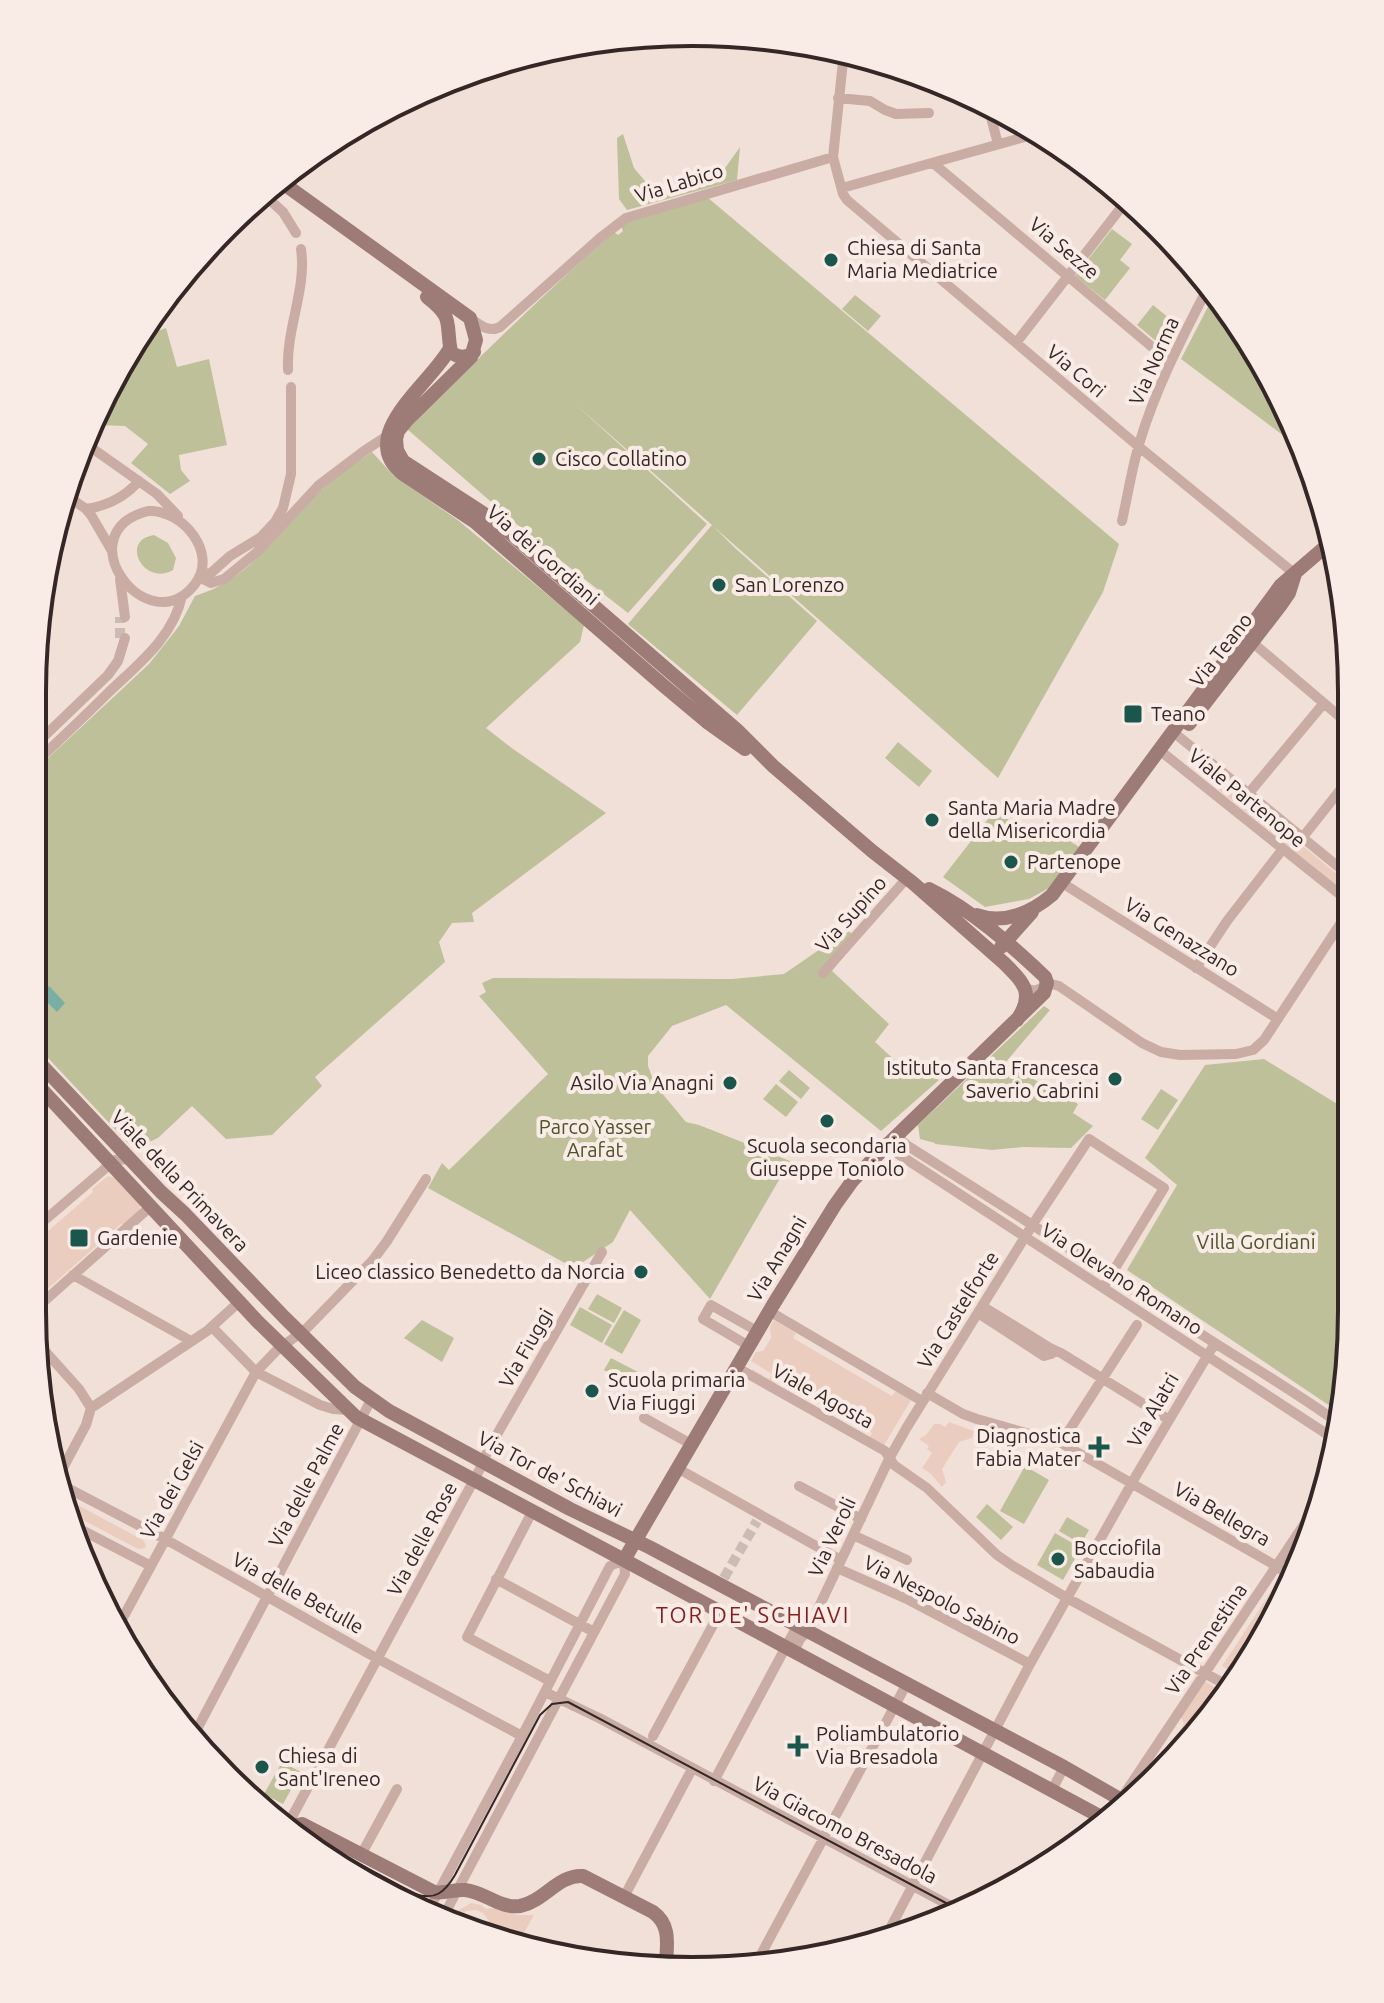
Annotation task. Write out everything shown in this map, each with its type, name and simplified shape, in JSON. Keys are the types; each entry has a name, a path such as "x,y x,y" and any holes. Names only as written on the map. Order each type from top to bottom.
{"street":[{"path":"842,64 833,157 842,188 1022,137"},
{"path":"838,98 870,101 896,114 929,113"},
{"path":"992,120 998,144"},
{"name":"Via Labico","path":"470,318 486,328 493,330 500,327 626,218 833,157"},
{"name":"Via Sezze","path":"933,163 1170,362"},
{"path":"289,187 470,318 476,335 474,352 460,357 450,348"},
{"name":"Via Cori","path":"842,188 847,200 1295,574"},
{"path":"271,202 283,212 296,233"},
{"path":"1016,343 1121,208"},
{"path":"200,576 211,583 224,579 266,544 319,485 387,436 414,394 450,348 450,329 444,312 371,254 347,230"},
{"path":"288,370 291,324 301,277 301,249"},
{"name":"Via Norma","path":"1122,521 1138,446 1170,362 1203,297"},
{"path":"450,329 457,320 470,318"},
{"name":"Via dei Gordiani","path":"474,352 469,361 398,431 396,444 401,458 505,529 726,721 773,766 1004,963 1025,988"},
{"path":"200,576 211,573 230,556 261,537 283,508 291,474 291,387"},
{"name":"Via dei Gordiani","path":"387,436 389,457 400,472 469,517 707,722 773,766"},
{"path":"93,449 162,498 192,534 199,548 200,576 182,596 167,602 156,602 139,594 120,577"},
{"path":"86,509 99,507 122,496 139,481"},
{"path":"75,501 98,524 112,551 123,596 122,617"},
{"path":"112,551 119,530 138,514 160,512 181,521"},
{"name":"Via Teano","path":"1177,732 1253,643 1285,581 1322,548"},
{"path":"46,752 152,650 172,623 182,596"},
{"name":"Via Teano","path":"1052,895 1276,602"},
{"path":"46,734 116,665 122,638"},
{"path":"1253,643 1338,715"},
{"path":"1249,793 1324,703"},
{"name":"Viale Partenope","path":"1177,732 1338,866"},
{"name":"Viale Partenope","path":"1162,752 1338,894"},
{"path":"1303,837 1338,793"},
{"name":"Via Teano","path":"966,911 988,919 1001,919 1038,907 1067,886 1128,798"},
{"path":"1196,968 1227,921 1282,850"},
{"name":"Via dei Gordiani","path":"907,878 966,911 1043,975 1047,983 1063,988 1152,1049 1171,1054 1236,1054 1253,1050 1264,1040 1338,927"},
{"name":"Via Supino","path":"823,973 907,878"},
{"name":"Via Genazzano","path":"1067,886 1278,1019"},
{"path":"1004,963 1000,954 1004,941 1038,907"},
{"path":"1021,956 1016,941 1023,921"},
{"path":"1025,988 1039,990 1047,983"},
{"name":"Via Anagni","path":"624,1560 769,1311 853,1180 1044,993 1047,983"},
{"path":"1017,1020 1025,1006 1025,988"},
{"name":"Viale della Primavera","path":"46,1070 300,1333"},
{"name":"Viale della Primavera","path":"46,1094 283,1347"},
{"name":"Via Castelforte","path":"890,1457 1089,1139 1164,1188 1111,1275"},
{"name":"Via Olevano Romano","path":"891,1141 908,1146 1033,1224 1282,1383 1329,1417"},
{"name":"Via Olevano Romano","path":"891,1141 1025,1238 1326,1434"},
{"path":"46,1219 110,1164 118,1159 131,1159"},
{"name":"Via dei Gelsi","path":"124,1617 256,1372 276,1351 322,1314 373,1260 426,1179"},
{"path":"46,1299 150,1207"},
{"name":"Via Fiuggi","path":"474,1481 488,1450 602,1252"},
{"path":"73,1275 191,1341"},
{"path":"1103,1288 1111,1275"},
{"path":"65,1465 86,1425 91,1408 212,1327 239,1302"},
{"path":"749,1346 703,1319 711,1305 757,1331"},
{"path":"980,1310 1103,1378 1168,1419"},
{"path":"769,1311 925,1397 977,1419 1061,1443 1137,1325"},
{"name":"Via Tor de' Schiavi","path":"212,1327 256,1372 308,1400 333,1409 347,1410"},
{"name":"Via Tor de' Schiavi","path":"300,1333 371,1400 570,1509 1117,1798"},
{"path":"1206,1356 1215,1343"},
{"name":"Via Tor de' Schiavi","path":"283,1347 361,1420 1097,1814"},
{"path":"47,1353 79,1389 91,1408"},
{"name":"Via Alatri","path":"1062,1595 1206,1356"},
{"name":"Viale Agosta","path":"736,1367 885,1451 894,1465 927,1488 997,1555 1062,1595 1221,1682"},
{"path":"308,1400 327,1389"},
{"name":"Via delle Palme","path":"198,1727 371,1400"},
{"path":"644,1418 691,1444"},
{"name":"Via Bellegra","path":"1061,1443 1283,1571"},
{"name":"Via Veroli","path":"802,1629 839,1564 890,1457"},
{"name":"Via Nespolo Sabino","path":"677,1468 839,1564 1030,1664"},
{"name":"Via delle Rose","path":"291,1818 474,1481"},
{"path":"799,1486 861,1519"},
{"name":"Via delle Betulle","path":"72,1492 165,1539 522,1736"},
{"path":"532,1512 467,1637 550,1681"},
{"name":"Via Prenestina","path":"1137,1779 1299,1531"},
{"path":"85,1532 151,1566"},
{"path":"853,1535 907,1560"},
{"path":"432,1902 610,1566 624,1560 625,1574 448,1909"},
{"path":"496,1579 594,1632"},
{"path":"892,1925 1030,1664 1062,1595"},
{"path":"653,1736 720,1612"},
{"path":"714,1781 790,1649 800,1639 802,1629"},
{"path":"762,1953 906,1685"},
{"path":"545,1692 690,1768 624,1897"},
{"path":"1052,1790 1064,1767"},
{"name":"Via Giacomo Bresadola","path":"690,1768 947,1904"},
{"path":"361,1855 397,1789"},
{"path":"299,1824 437,1893 471,1891 511,1906 527,1904 566,1880 580,1876 653,1912 664,1922 666,1956"}],"green space":[{"path":"623,134 634,168 650,187 681,191 718,178 740,147 737,180 627,210 619,199 617,138"},
{"path":"707,197 1119,544 1103,592 998,778 713,526 817,621 737,715 628,624 712,525 573,402 707,524 628,613 542,546 407,429 561,280 614,232 618,235 623,231 621,226 631,219"},
{"path":"1112,229 1132,244 1120,260 1130,268 1105,300 1075,276"},
{"path":"855,295 881,316 868,331 842,309"},
{"path":"1153,305 1180,327 1169,352 1137,325"},
{"path":"1209,305 1251,369 1285,437 1181,359"},
{"path":"166,328 177,367 209,359 227,445 179,455 181,470 190,481 170,494 131,463 148,444 125,426 104,425 156,332"},
{"path":"372,452 393,475 459,521 584,625 580,642 486,728 606,813 472,913 474,922 452,923 439,942 445,962 315,1077 322,1086 272,1135 226,1139 192,1106 158,1138 129,1144 46,1056 46,760 149,664 179,626 195,596 214,589 246,568 320,491"},
{"path":"154,535 168,543 176,558 173,570 162,574 153,572 140,561 138,545"},
{"path":"898,742 932,771 919,787 885,758"},
{"name":"Partenope","path":"996,809 1032,840 1045,825 1079,847 1049,888 1029,899 985,907 943,877"},
{"name":"Parco Yasser Arafat","path":"848,930 857,939 832,971 889,1024 875,1042 913,1077 920,1071 939,1080 881,1131 726,1005 672,1026 648,1056 655,1085 686,1122 790,1161 710,1299 630,1210 613,1242 574,1268 428,1188 442,1163 449,1170 548,1074 479,996 486,992 482,983 493,978 732,979 784,974"},
{"path":"1044,1006 1050,1010 1005,1063 1078,1104 1073,1113 1093,1126 1071,1148 992,1150 935,1144 920,1139 918,1125"},
{"name":"Villa Gordiani","path":"1264,1059 1338,1104 1337,1353 1330,1406 1127,1270 1177,1185 1145,1158 1205,1065"},
{"path":"789,1070 810,1088 801,1099 779,1081"},
{"path":"776,1084 798,1102 786,1117 763,1099"},
{"path":"1161,1089 1178,1100 1158,1130 1141,1119"},
{"path":"597,1294 622,1308 614,1323 588,1309"},
{"path":"580,1307 612,1325 602,1343 570,1325"},
{"path":"624,1310 641,1320 622,1354 604,1344"},
{"path":"422,1320 454,1338 442,1362 404,1338"},
{"path":"611,1358 638,1372 632,1385 604,1370"},
{"path":"1025,1466 1049,1480 1024,1524 1000,1511"},
{"path":"987,1504 1013,1527 1001,1540 976,1517"},
{"path":"1067,1517 1089,1530 1081,1544 1059,1531"},
{"name":"Bocciofila Sabaudia","path":"1055,1533 1081,1548 1063,1580 1037,1565"},
{"path":"282,1762 301,1772 283,1804 264,1794"}],"shaded area":[{"path":"1225,782 1338,875 1338,888 1219,790"},
{"path":"108,1176 115,1178 140,1205 140,1210 46,1290 46,1233 93,1192 92,1189"},
{"path":"774,1320 796,1333 793,1338 892,1396 896,1391 911,1400 883,1447 869,1439 872,1433 780,1380 775,1384 752,1370 769,1379 772,1374 751,1361 756,1352 763,1351 771,1338 770,1327"},
{"path":"949,1422 974,1431 972,1438 959,1442 942,1469 946,1482 942,1487 922,1468 932,1453 927,1449 929,1446 919,1439 934,1424 945,1427"},
{"path":"76,1504 143,1540 145,1548 138,1549 80,1518"},
{"path":"1276,1584 1229,1670 1222,1666"},
{"path":"1204,1681 1216,1688 1167,1748 1184,1724 1181,1717"},
{"path":"471,1903 517,1915 534,1915 523,1934 484,1923 489,1921 476,1910 462,1915 458,1913"}],"water":[{"path":"49,986 65,1003 57,1012 46,1001"}],"tunnel":[{"path":"120,617 120,638"},
{"path":"724,1578 757,1521"}],"tram line":[{"path":"359,1864 415,1894 439,1894 455,1875 540,1715 552,1704 568,1702 948,1904"}],"place":[{"name":"Chiesa di Santa Maria Mediatrice","path":"831,260"},
{"name":"Cisco Collatino","path":"539,459"},
{"name":"San Lorenzo","path":"719,585"},
{"name":"Teano","path":"1133,714"},
{"name":"Santa Maria Madre della Misericordia","path":"932,820"},
{"name":"Partenope","path":"1011,862"},
{"name":"Istituto Santa Francesca Saverio Cabrini","path":"1115,1079"},
{"name":"Asilo Via Anagni","path":"730,1083"},
{"name":"Scuola secondaria Giuseppe Toniolo","path":"827,1121"},
{"name":"Gardenie","path":"79,1238"},
{"name":"Liceo classico Benedetto da Norcia","path":"641,1272"},
{"name":"Scuola primaria Via Fiuggi","path":"592,1391"},
{"name":"Diagnostica Fabia Mater","path":"1099,1447"},
{"name":"Bocciofila Sabaudia","path":"1058,1559"},
{"name":"Poliambulatorio Via Bresadola","path":"798,1746"},
{"name":"Chiesa di Sant'Ireneo","path":"262,1767"}],"district":[{"name":"TOR DE' SCHIAVI","path":"753,1615"}]}
